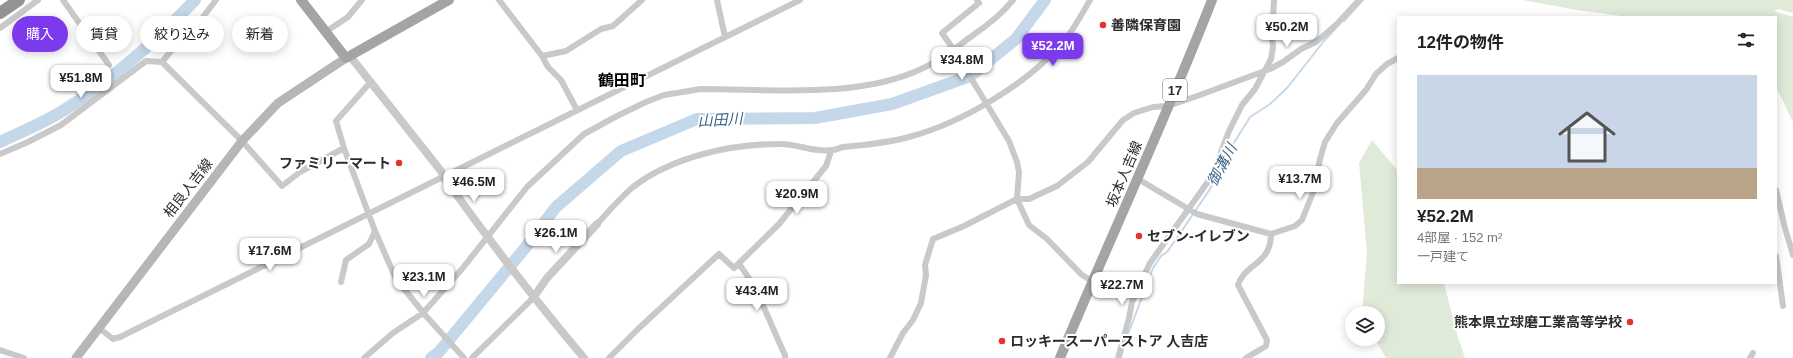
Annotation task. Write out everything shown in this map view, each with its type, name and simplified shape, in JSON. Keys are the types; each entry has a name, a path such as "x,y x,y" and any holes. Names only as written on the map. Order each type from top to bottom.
{"highway":[{"path":"0,13 19,0"}],"main road":[{"path":"301,0 348,57"},
{"path":"308,0 330,29 348,57"},
{"path":"348,57 450,0"},
{"name":"坂本人吉線","path":"1060,358 1092,281 1138,179 1212,0"},
{"name":"相良人吉線","path":"76,358 242,141 278,103 348,57"}],"street":[{"path":"0,28 38,0"},
{"path":"63,0 109,65"},
{"path":"162,62 188,30 203,17 216,0"},
{"path":"330,29 348,17 362,0"},
{"path":"499,0 542,56 548,67 561,80 577,110"},
{"path":"542,56 566,51 601,29 613,26 642,0"},
{"path":"717,0 725,37"},
{"path":"99,328 113,339 120,337 800,0"},
{"path":"977,0 979,3 942,33 954,50 985,104 1009,141 1019,172 1017,199 1029,225 1058,249 1079,272 1092,281"},
{"path":"364,358 393,333 424,315 488,239 527,187 584,134 616,116 664,95 701,89 826,89 859,86 909,75 954,50 986,27 1013,0"},
{"path":"472,358 597,224 633,188 660,171 705,153 739,146 791,144 806,149 832,151 842,147 880,144 910,137 950,122 985,104 1030,75 1050,57 1065,40 1090,0"},
{"path":"1118,358 1132,302 1150,263 1187,209 1212,176 1229,131 1242,105 1255,89 1271,59 1273,47 1272,36 1274,0"},
{"path":"890,358 903,333 913,320 920,304 926,275 925,265 933,239 964,226 1017,199 1029,199 1043,193 1066,179 1088,162 1127,117 1153,107 1168,106 1265,70 1316,42 1337,24 1359,0"},
{"path":"348,57 368,86 437,173 443,176"},
{"path":"348,57 441,171 488,239 531,296 584,358"},
{"path":"1138,179 1197,214 1271,234 1295,226 1302,220 1314,190 1325,142 1337,123 1366,90 1376,74 1387,64 1397,59"},
{"path":"0,154 61,125 146,61 162,62 242,141 282,186 300,172 344,148"},
{"path":"368,86 336,121 344,148 375,231 396,279 424,315 464,358"},
{"path":"610,358 638,329 719,254 734,268 739,264 779,224 826,166 832,151"},
{"path":"1777,194 1793,255"},
{"path":"340,282 346,260 370,244 375,231"},
{"path":"1246,358 1266,346 1267,340 1238,285 1242,276 1262,260 1271,245 1271,234"},
{"path":"1777,263 1783,306"},
{"path":"739,264 749,277 762,300 785,358"},
{"path":"0,350 24,358"}],"green space":[{"path":"1523,0 1793,0 1793,13 1778,9 1774,11 1793,17 1793,122 1777,89 1777,16 1622,16 1577,10"},
{"path":"1372,140 1397,170 1397,284 1444,284 1457,334 1465,358 1386,358 1379,346 1385,346 1385,306 1363,306 1367,253 1359,163"}],"waterway":[{"path":"0,142 61,112 97,88 148,46 195,0"},
{"name":"山田川","path":"431,358 439,352 525,248 556,207 621,151 697,119 815,118 892,104 970,76 1016,39 1045,0"},
{"name":"御溝川","path":"1344,21 1363,0"},
{"name":"御溝川","path":"1127,337 1153,268 1161,256 1167,252 1210,189 1232,146 1250,117 1270,104 1287,88 1336,28"},
{"name":"御溝川","path":"1121,358 1123,349"}],"place":[{"name":"善隣保育園","path":"1103,25"},
{"name":"ファミリーマート","path":"399,163"},
{"name":"セブン-イレブン","path":"1139,236"},
{"name":"熊本県立球磨工業高等学校","path":"1630,322"},
{"name":"ロッキースーパーストア 人吉店","path":"1002,341"}],"district":[{"name":"鶴田町","path":"622,80"}]}
